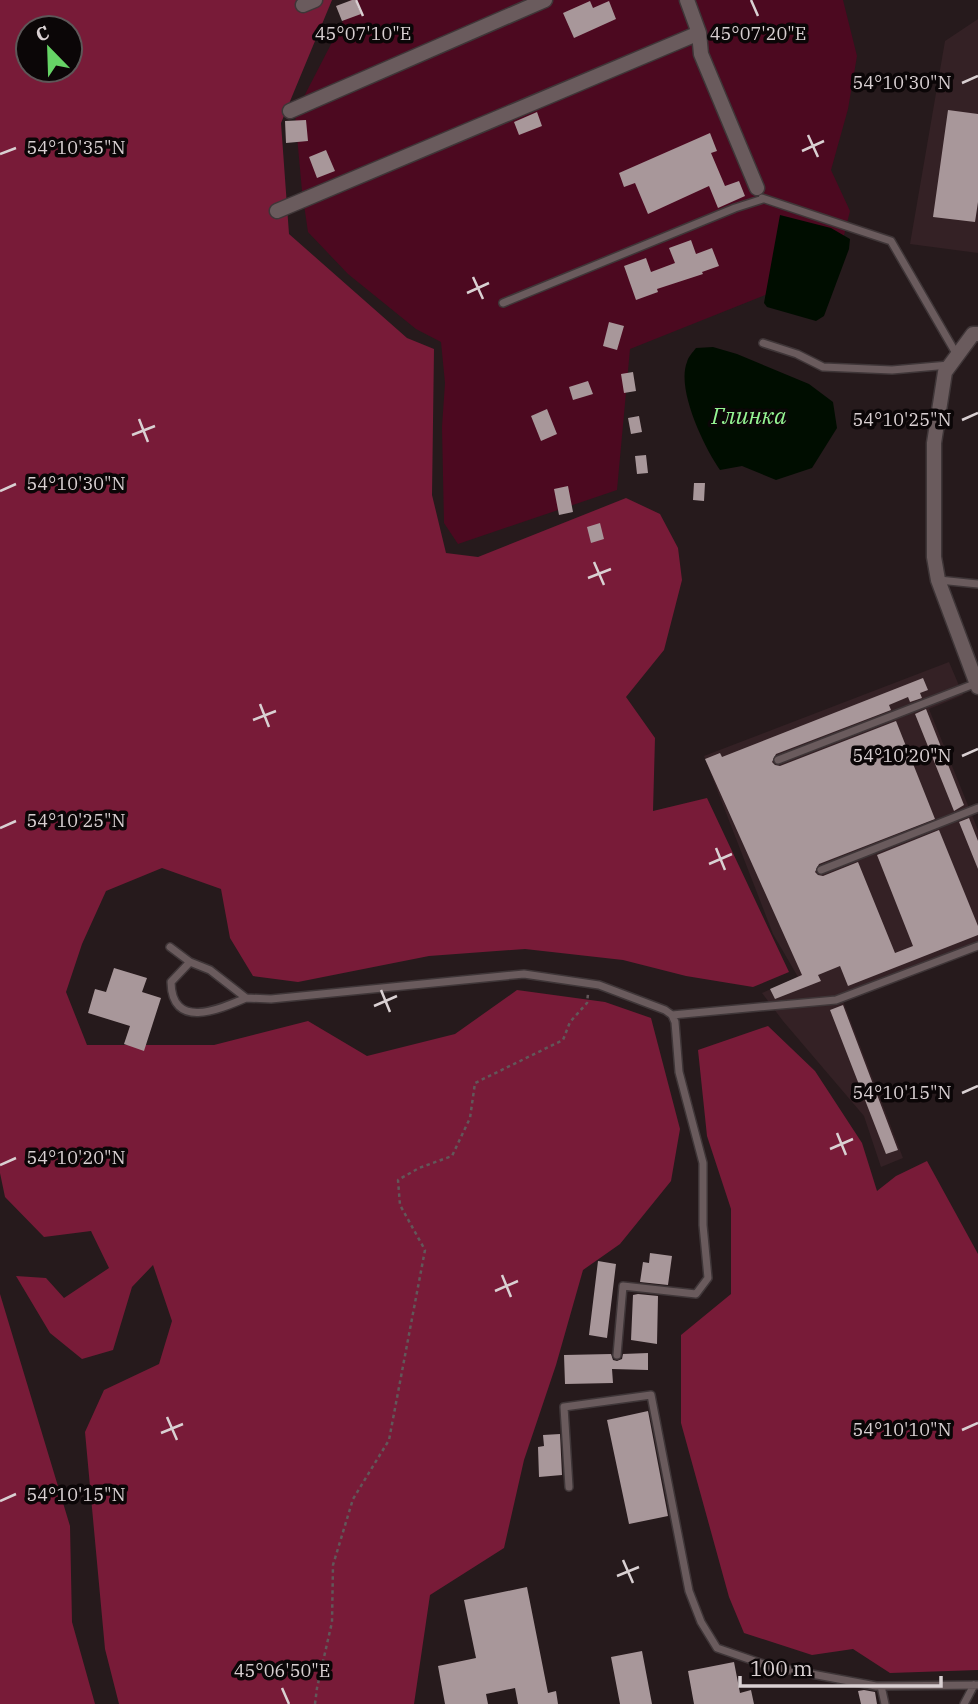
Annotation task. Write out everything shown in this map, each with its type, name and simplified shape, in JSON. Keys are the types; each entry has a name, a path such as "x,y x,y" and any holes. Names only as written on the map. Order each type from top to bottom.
{"street":[{"path":"290,111 545,0"},
{"path":"687,0 699,33 701,54 760,193"},
{"path":"277,211 699,33"},
{"path":"976,334 945,372 934,443 934,557 938,580 978,684"}],"lane":[{"path":"503,303 734,208 760,193 891,241 953,360 892,370 823,367 797,354 764,343"},
{"path":"938,580 978,584"},
{"path":"778,760 978,684"},
{"path":"821,870 978,808"},
{"path":"190,962 171,982 172,998 180,1008 196,1014 246,998 271,999 524,974 590,983 672,1014 836,999 978,946"},
{"path":"170,947 190,962 210,970 246,998"},
{"path":"617,1355 622,1286 696,1294 708,1278 703,1225 703,1163 679,1072 672,1014"},
{"path":"569,1487 564,1407 651,1395 689,1591 701,1622 717,1648 769,1666 881,1686 976,1685"},
{"path":"964,1704 976,1685"},
{"path":"881,1686 886,1704"}],"path":[{"path":"315,1704 332,1622 333,1565 353,1499 389,1440 425,1250 400,1205 398,1180 419,1168 452,1156 471,1118 475,1083 563,1040 570,1022 587,1003 590,983"}],"shaded area":[{"path":"0,0 332,0 281,123 289,234 407,338 434,349 432,495 446,553 478,557 626,498 660,514 678,548 682,580 664,650 626,697 655,738 653,811 707,798 789,972 753,987 686,976 623,960 525,949 429,956 298,982 253,976 230,938 221,889 162,868 106,891 82,944 66,992 87,1045 214,1045 308,1021 367,1056 455,1034 517,990 605,1002 651,1018 680,1129 671,1181 620,1244 583,1270 556,1365 524,1460 504,1548 430,1595 414,1704 119,1704 105,1649 85,1432 104,1390 159,1364 172,1321 153,1265 132,1287 113,1350 82,1359 50,1333 16,1276 46,1278 64,1298 109,1268 91,1231 44,1237 5,1197 0,1173"},
{"path":"350,0 843,0 857,56 848,109 831,170 850,211 835,272 783,288 630,349 617,490 458,544 444,523 442,427 445,383 441,342 416,329 348,274 308,232 295,114 345,17"},
{"path":"978,19 978,253 910,244 945,41"},
{"path":"949,662 963,695 929,709 978,830 978,944 843,1001 903,1158 881,1167 864,1116 762,993 798,977 773,934 704,756"},
{"path":"768,1026 815,1071 862,1143 877,1191 896,1176 927,1161 978,1254 978,1670 890,1673 853,1649 812,1655 744,1633 729,1597 681,1423 681,1335 731,1294 731,1209 707,1136 698,1050"},
{"path":"0,1294 70,1526 72,1622 95,1704 0,1704"}],"water":[{"path":"780,215 831,228 850,239 849,249 824,316 816,321 767,307 764,303"},
{"name":"Глинка","path":"713,347 809,384 833,402 837,428 812,468 776,480 742,466 720,470 693,418 685,387 689,356 696,348"}],"building":[{"path":"355,0 361,14 342,21 336,6"},
{"path":"590,1 593,8 609,1 616,19 574,38 563,13"},
{"path":"948,110 978,114 978,202 975,222 933,217"},
{"path":"537,112 542,126 519,135 514,122"},
{"path":"306,120 308,141 286,143 285,121"},
{"path":"710,133 717,151 711,153 725,186 739,181 745,196 718,208 709,186 648,214 635,183 624,187 619,173"},
{"path":"326,150 335,171 317,178 309,157"},
{"path":"691,240 696,254 712,248 719,266 657,289 658,292 636,300 624,266 646,258 651,272 675,263 669,248"},
{"path":"609,322 624,326 617,350 603,346"},
{"path":"633,372 636,391 624,393 621,374"},
{"path":"588,381 593,394 573,400 569,387"},
{"path":"547,409 557,434 541,441 531,416"},
{"path":"639,416 642,432 631,434 628,418"},
{"path":"646,455 648,473 637,474 635,456"},
{"path":"694,483 705,483 704,501 693,500"},
{"path":"568,486 573,512 559,515 554,489"},
{"path":"600,523 604,539 591,543 587,527"},
{"path":"923,678 928,690 920,693 922,698 910,702 908,697 889,705 891,710 776,754 772,762 780,766 896,721 935,819 819,864 815,872 823,876 858,862 895,953 913,946 877,855 939,830 978,926 978,935 848,986 840,966 818,975 821,981 775,999 770,989 802,975 705,759 720,753 722,757"},
{"path":"926,709 964,805 954,811 915,714"},
{"path":"969,818 978,841 978,869 959,822"},
{"path":"114,968 147,978 142,992 161,998 144,1051 124,1044 130,1026 88,1013 95,989 106,992"},
{"path":"843,1005 898,1150 886,1154 830,1010"},
{"path":"650,1253 672,1256 668,1285 640,1282 643,1262 649,1263"},
{"path":"598,1261 616,1264 607,1338 589,1335"},
{"path":"633,1295 658,1296 657,1344 631,1340"},
{"path":"648,1353 648,1370 612,1369 613,1383 565,1384 564,1355 611,1354 613,1360 617,1361 622,1359 623,1354"},
{"path":"648,1411 668,1516 629,1524 607,1420"},
{"path":"560,1434 562,1475 539,1477 538,1447 544,1446 543,1435"},
{"path":"527,1587 548,1693 556,1691 558,1704 518,1704 515,1688 486,1694 488,1704 445,1704 438,1666 476,1658 464,1600"},
{"path":"642,1651 652,1704 620,1704 611,1657"},
{"path":"734,1662 740,1693 751,1690 754,1704 694,1704 688,1671"},
{"path":"858,1691 875,1692 877,1704 861,1704"}]}
